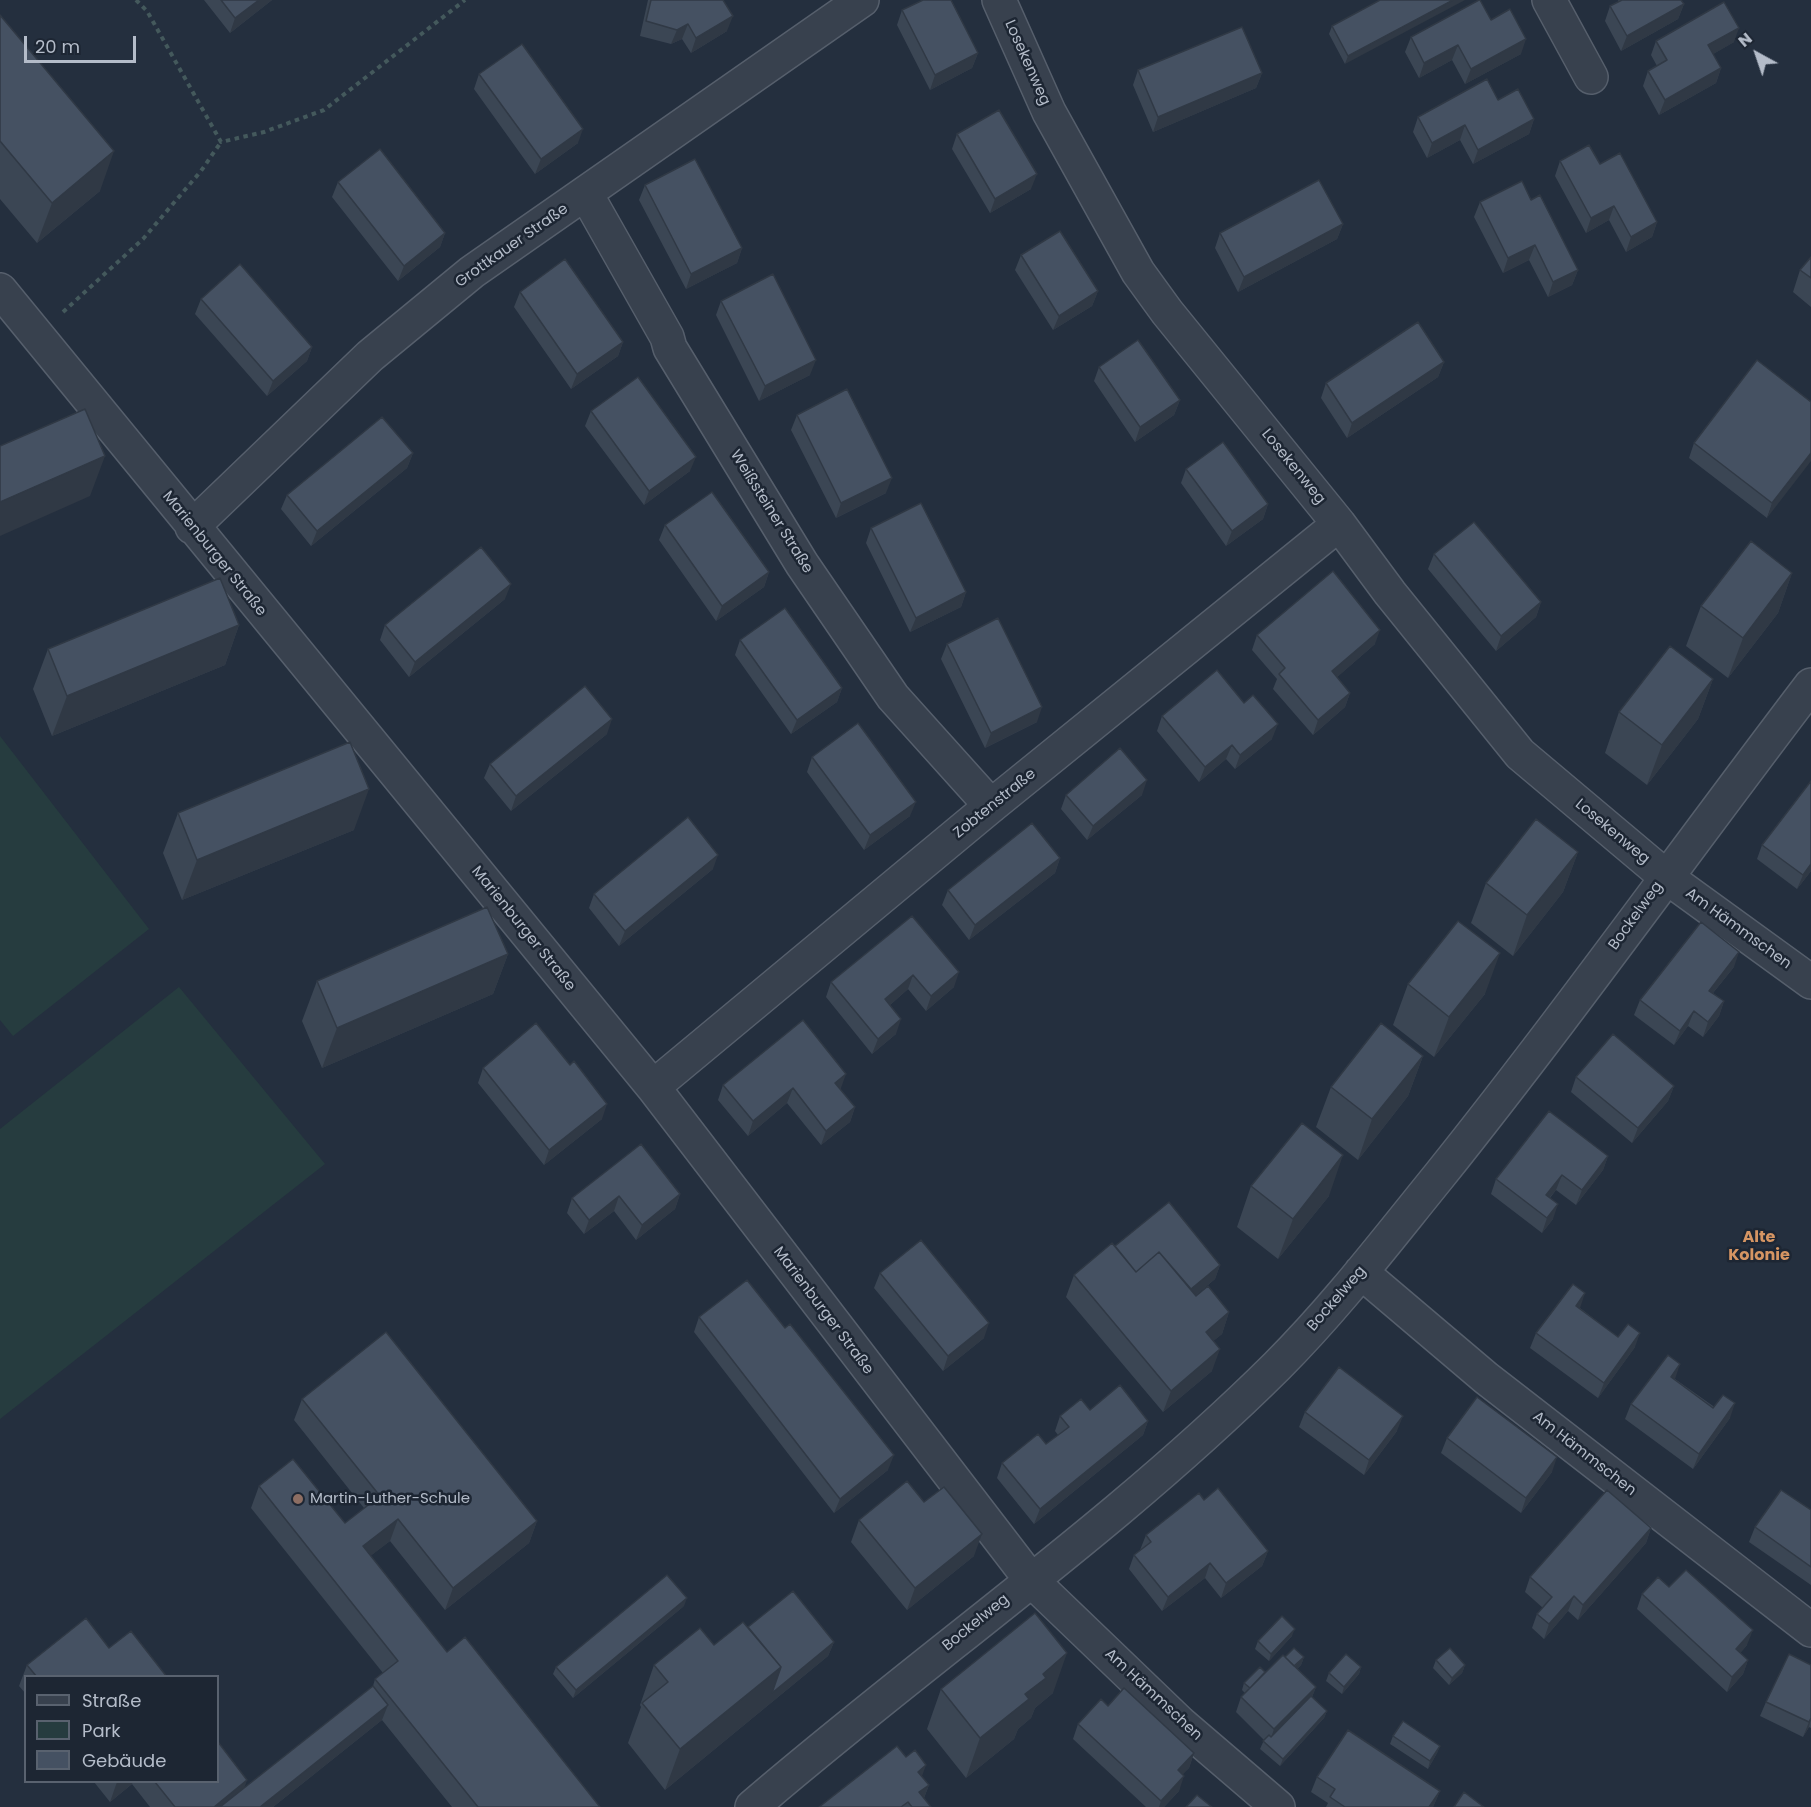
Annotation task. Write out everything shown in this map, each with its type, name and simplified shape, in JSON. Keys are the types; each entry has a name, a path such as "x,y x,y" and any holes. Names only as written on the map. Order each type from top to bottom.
{"street":[{"name":"Grottkauer Straße","path":"192,527 370,356 472,272 862,0"},
{"name":"Losekenweg","path":"999,0 1048,112 1138,272 1167,312 1339,524 1390,593 1520,754 1665,876"},
{"path":"1549,0 1591,77"},
{"name":"Weißsteiner Straße","path":"586,194 667,337 670,348 802,564 893,698 992,806"},
{"name":"Marienburger Straße","path":"0,290 653,1087 1031,1580"},
{"name":"Zobtenstraße","path":"653,1087 992,806 1339,524"},
{"name":"Bockelweg","path":"752,1807 830,1740 1031,1580 1187,1451 1279,1364 1361,1272 1527,1066 1665,876 1811,686"},
{"name":"Am Hämmschen","path":"1665,876 1811,982"},
{"name":"Am Hämmschen","path":"1361,1272 1486,1378 1811,1630"},
{"name":"Am Hämmschen","path":"1031,1580 1180,1723 1278,1807"}],"path":[{"path":"136,0 147,11 221,142"},
{"path":"38,338 143,239 201,171 221,142 264,132 324,110 465,0"}],"green space":[{"path":"0,736 149,929 13,1036 0,1020"},
{"path":"179,987 325,1164 0,1419 0,1129"}],"building":[{"path":"221,0 259,0 235,18"},
{"path":"651,0 723,0 733,16 696,38 688,24 677,30 646,21"},
{"path":"923,0 951,0 978,53 935,75 902,10"},
{"path":"1380,0 1453,0 1348,56 1332,26"},
{"path":"1479,0 1491,20 1510,9 1526,39 1471,69 1458,45 1424,63 1411,37"},
{"path":"1622,0 1681,0 1684,4 1627,36 1610,6"},
{"path":"1724,2 1739,28 1708,45 1721,68 1665,100 1648,71 1667,60 1656,41"},
{"path":"0,15 114,151 52,203 0,141"},
{"path":"1242,27 1262,73 1158,117 1138,70"},
{"path":"522,44 583,129 541,159 479,74"},
{"path":"1487,79 1498,100 1518,89 1534,119 1478,150 1465,125 1432,143 1418,117"},
{"path":"999,110 1037,174 995,199 957,134"},
{"path":"1589,145 1600,164 1620,153 1657,222 1631,237 1614,206 1591,218 1560,161"},
{"path":"380,149 445,233 404,266 338,182"},
{"path":"695,159 742,248 691,274 645,185"},
{"path":"1319,180 1343,224 1244,277 1220,233"},
{"path":"1522,181 1531,200 1540,195 1578,270 1553,282 1535,245 1508,258 1480,202"},
{"path":"1060,231 1098,291 1059,316 1021,255"},
{"path":"1811,257 1811,278 1800,270"},
{"path":"565,259 623,342 577,374 520,292"},
{"path":"240,264 312,347 273,381 201,299"},
{"path":"773,274 816,360 765,386 721,301"},
{"path":"1418,322 1444,362 1352,423 1326,383"},
{"path":"1138,340 1180,400 1140,427 1099,367"},
{"path":"1757,360 1811,402 1811,453 1772,503 1694,443"},
{"path":"638,377 696,457 649,491 591,411"},
{"path":"847,389 892,478 841,503 797,415"},
{"path":"85,409 105,456 0,502 0,446"},
{"path":"382,417 413,453 317,531 287,495"},
{"path":"1223,442 1268,504 1232,531 1186,469"},
{"path":"712,492 769,572 722,606 665,525"},
{"path":"921,503 966,592 916,618 871,528"},
{"path":"1474,522 1541,602 1501,636 1434,554"},
{"path":"1751,541 1792,573 1743,638 1701,606"},
{"path":"481,547 511,584 415,662 385,625"},
{"path":"1333,571 1380,630 1332,671 1350,693 1318,720 1279,674 1285,668 1257,635"},
{"path":"220,578 239,625 67,696 48,649"},
{"path":"785,608 842,688 797,720 740,640"},
{"path":"998,618 1042,707 991,733 947,644"},
{"path":"1670,646 1713,679 1662,745 1619,712"},
{"path":"1217,670 1244,703 1253,695 1278,724 1240,755 1232,745 1205,767 1162,716"},
{"path":"585,686 612,719 516,796 490,764"},
{"path":"858,723 916,802 870,835 812,757"},
{"path":"350,742 369,789 197,860 178,813"},
{"path":"1120,748 1147,780 1093,826 1066,795"},
{"path":"1811,781 1811,864 1803,875 1762,845"},
{"path":"688,817 718,855 625,931 594,894"},
{"path":"1536,819 1578,852 1527,915 1486,883"},
{"path":"1032,823 1060,858 975,925 948,890"},
{"path":"487,907 508,954 337,1028 317,981"},
{"path":"912,916 959,972 931,996 913,975 885,999 901,1019 878,1039 831,982"},
{"path":"1458,921 1500,953 1449,1017 1408,984"},
{"path":"1701,922 1739,952 1709,991 1724,1001 1708,1022 1694,1011 1680,1031 1640,1000"},
{"path":"803,1020 846,1074 835,1083 855,1107 826,1131 793,1088 753,1121 723,1085"},
{"path":"536,1023 570,1065 574,1061 607,1104 549,1150 483,1068"},
{"path":"1381,1023 1423,1056 1372,1119 1331,1087"},
{"path":"1613,1034 1674,1086 1638,1128 1576,1077"},
{"path":"1549,1111 1608,1156 1582,1190 1562,1175 1546,1195 1558,1204 1547,1218 1496,1179"},
{"path":"1302,1123 1343,1155 1293,1219 1251,1186"},
{"path":"641,1144 680,1194 642,1225 619,1196 589,1220 572,1198"},
{"path":"1169,1202 1220,1265 1191,1289 1159,1252 1136,1272 1115,1246"},
{"path":"921,1240 989,1323 948,1356 880,1273"},
{"path":"1112,1243 1136,1272 1159,1252 1196,1296 1208,1286 1229,1312 1206,1332 1220,1349 1171,1391 1074,1275"},
{"path":"747,1280 785,1328 790,1324 894,1455 840,1499 699,1317"},
{"path":"1573,1284 1585,1293 1576,1306 1618,1337 1628,1324 1640,1333 1604,1383 1536,1333"},
{"path":"386,1332 537,1521 453,1588 398,1519 363,1546 447,1652 465,1637 600,1807 478,1807 375,1679 398,1661 259,1486 293,1459 345,1523 380,1496 302,1399"},
{"path":"1668,1355 1680,1364 1671,1377 1713,1408 1723,1395 1735,1403 1699,1454 1631,1404"},
{"path":"1339,1367 1403,1416 1369,1460 1305,1412"},
{"path":"1120,1385 1148,1421 1040,1509 1002,1463 1038,1434 1046,1444 1069,1427 1060,1416 1081,1399 1090,1410"},
{"path":"1477,1397 1557,1457 1526,1498 1447,1438"},
{"path":"907,1481 924,1502 944,1487 982,1534 915,1588 859,1520"},
{"path":"1218,1488 1268,1551 1226,1583 1210,1563 1168,1597 1134,1555 1151,1542 1146,1535 1199,1493 1204,1500"},
{"path":"1607,1490 1651,1528 1583,1605 1574,1596 1549,1624 1537,1614 1552,1597 1530,1577"},
{"path":"1781,1490 1811,1510 1811,1567 1755,1527"},
{"path":"1686,1570 1753,1630 1736,1649 1748,1660 1732,1677 1642,1594 1658,1577 1669,1587"},
{"path":"667,1575 687,1598 576,1690 556,1667"},
{"path":"793,1591 834,1642 772,1693 781,1667 748,1627"},
{"path":"1035,1613 1067,1653 1043,1674 1046,1678 1025,1694 1029,1699 980,1738 941,1689"},
{"path":"1282,1616 1295,1629 1271,1654 1258,1641"},
{"path":"86,1618 109,1648 131,1631 165,1675 35,1675 27,1665"},
{"path":"743,1622 781,1667 680,1749 642,1703 668,1682 654,1665 700,1628 714,1645"},
{"path":"1294,1648 1304,1657 1294,1666 1285,1657"},
{"path":"1450,1648 1465,1665 1452,1678 1436,1660"},
{"path":"1346,1654 1361,1667 1344,1687 1329,1673"},
{"path":"1789,1654 1811,1665 1811,1718 1809,1722 1766,1702"},
{"path":"1283,1655 1316,1687 1274,1729 1241,1697"},
{"path":"1260,1667 1265,1672 1250,1688 1244,1683"},
{"path":"373,1686 388,1705 260,1807 220,1807"},
{"path":"1124,1688 1194,1753 1178,1770 1184,1776 1161,1801 1078,1724 1101,1699 1108,1706"},
{"path":"1311,1696 1327,1711 1283,1759 1263,1741 1269,1735 1271,1737"},
{"path":"1403,1721 1440,1746 1430,1761 1393,1736"},
{"path":"1348,1730 1440,1791 1429,1807 1345,1807 1330,1797 1335,1789 1317,1777"},
{"path":"219,1743 247,1780 214,1807 175,1807 156,1783 219,1783"},
{"path":"897,1746 906,1757 915,1750 926,1765 918,1772 929,1785 919,1792 931,1807 912,1807 908,1802 901,1807 819,1807"},
{"path":"1464,1792 1484,1807 1454,1807"},
{"path":"1197,1795 1212,1807 1186,1807"}],"place":[{"name":"Martin-Luther-Schule","path":"298,1499"}],"district":[{"name":"Alte Kolonie","path":"1759,1247"}]}
